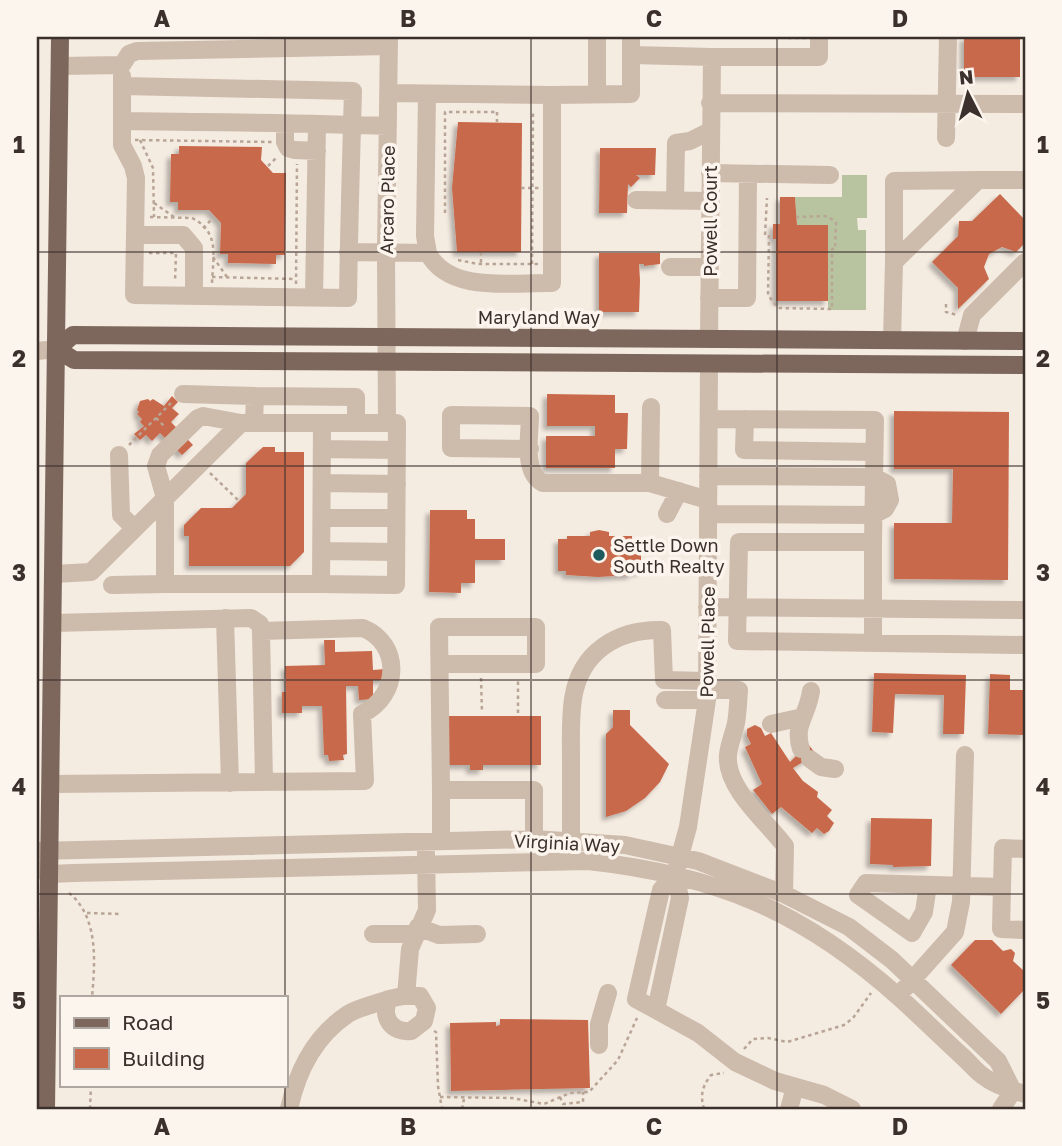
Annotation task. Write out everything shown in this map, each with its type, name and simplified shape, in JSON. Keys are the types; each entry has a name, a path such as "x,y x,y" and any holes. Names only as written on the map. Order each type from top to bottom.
{"main road":[{"path":"46,1109 43,998 44,851 51,784 54,623 48,577 57,349 60,37"},
{"name":"Maryland Way","path":"1025,341 73,335 57,349 74,360 1025,365"},
{"path":"709,339 709,364"}],"street":[{"path":"245,37 265,49"},
{"path":"597,37 597,94"},
{"path":"388,93 631,94 631,37"},
{"path":"946,138 948,37"},
{"path":"631,55 819,57 819,38"},
{"path":"123,86 353,91 348,298 314,297 296,288 194,296 134,295 136,178 121,140 122,65 128,54 146,43 265,49 314,42 389,42"},
{"name":"Arcaro Place","path":"387,423 389,42"},
{"name":"Powell Court","path":"709,339 712,57"},
{"path":"60,66 122,65"},
{"path":"427,94 425,236 428,253 435,264 448,274 475,282 552,283 552,95"},
{"path":"710,103 1025,104"},
{"path":"122,121 388,126"},
{"path":"285,124 291,146 317,151"},
{"path":"314,297 317,124"},
{"path":"676,201 676,143 690,141 710,131"},
{"path":"710,173 830,174"},
{"path":"709,298 747,298 748,174"},
{"path":"894,262 978,180"},
{"path":"892,340 894,181 1025,180"},
{"path":"636,201 710,201"},
{"path":"135,234 183,235 194,248 194,296"},
{"path":"348,252 428,253"},
{"path":"965,341 970,318 1025,262"},
{"path":"670,267 709,267"},
{"name":"Maryland Way","path":"37,351 57,349"},
{"name":"Powell Place","path":"675,874 688,827 707,690 709,364"},
{"path":"183,394 356,397 356,423"},
{"path":"48,577 91,572 165,498 247,423 255,396"},
{"path":"650,483 651,407"},
{"path":"530,449 451,448 451,415 530,416 530,449 534,475 543,483 650,483 679,491 708,507 873,515"},
{"path":"112,584 396,585 397,423 247,423 209,416 198,418 160,455 156,466 165,498 165,584"},
{"path":"709,419 875,421 873,643"},
{"path":"745,419 744,450 874,452"},
{"path":"321,584 322,423"},
{"path":"322,449 397,450"},
{"path":"119,455 121,515 134,528"},
{"path":"708,476 874,477"},
{"path":"322,483 397,484"},
{"path":"667,514 679,491"},
{"path":"322,518 397,518"},
{"path":"873,542 739,542 737,641 1025,645"},
{"path":"322,551 396,552"},
{"path":"708,607 1025,610"},
{"path":"225,618 230,783"},
{"path":"54,623 225,618 256,620 261,631 264,782"},
{"path":"289,1109 299,1073 307,1058 326,1034 349,1013 397,998 420,996 427,1012 422,1023 411,1031 395,1029 386,1015 397,998 416,930 427,910 426,863 433,841 441,790 439,628 536,627 536,664 440,664"},
{"path":"51,784 365,781 362,714 371,710 385,697 391,683 391,666 382,643 363,628 261,631"},
{"path":"571,840 572,705 577,684 589,660 618,637 643,629 662,629 664,680 707,690 739,690 728,763 733,778 749,804 787,849 784,894"},
{"path":"665,700 707,690"},
{"path":"811,691 810,702 797,735 805,754 821,767 835,769"},
{"path":"771,723 803,717"},
{"path":"898,996 955,932 961,902 965,755"},
{"path":"441,790 534,790 534,839"},
{"name":"Virginia Way","path":"44,851 534,839 571,840 647,849 680,856 784,894 849,927 892,960 998,1061 1019,1092"},
{"path":"1025,849 1003,848 1001,929 1025,930"},
{"name":"Virginia Way","path":"44,871 588,861 675,874 743,895 791,917 836,945 898,996 985,1078 1019,1092"},
{"path":"675,874 680,898 645,1004 698,1033 735,1062 775,1081 824,1095 852,1109"},
{"path":"928,885 1002,887"},
{"path":"373,934 416,930 439,935 477,934"},
{"path":"599,1045 601,1015 608,993"},
{"path":"789,1109 795,1087"},
{"path":"1001,1109 1019,1092"}],"path":[{"path":"648,37 819,38"},
{"path":"445,213 445,112 497,112"},
{"path":"532,264 533,112"},
{"path":"121,140 291,146 296,288 212,278"},
{"path":"445,188 452,188"},
{"path":"767,198 768,295 778,308 832,309 832,249 835,249 836,223 828,216 796,217"},
{"path":"154,203 174,217"},
{"path":"481,252 481,264"},
{"path":"135,253 176,253 175,296"},
{"path":"213,257 227,278"},
{"path":"458,260 481,264 552,264"},
{"path":"946,304 946,313 970,318"},
{"path":"119,455 183,394"},
{"path":"481,664 482,713"},
{"path":"518,664 518,713"},
{"path":"69,893 86,913 95,960 92,996"},
{"path":"86,913 122,914"},
{"path":"704,1109 701,1096 706,1081 711,1075 727,1071 752,1039 768,1038 787,1042 844,1025 853,1018 880,982"},
{"path":"440,1097 512,1098 544,1104 560,1097 589,1092 618,1060 645,1004"},
{"path":"422,1023 436,1032 442,1109"},
{"path":"90,1109 91,1086"},
{"path":"560,1097 563,1104 583,1102 583,1092"},
{"path":"462,1109 464,1098"}],"green space":[{"path":"842,175 867,175 867,218 857,218 858,230 866,230 866,310 828,310 828,225 797,225 795,197 842,197"}],"building":[{"path":"964,37 1020,37 1020,77 964,77"},
{"path":"458,122 522,123 521,252 457,252 452,188"},
{"path":"179,146 262,147 261,160 273,173 286,173 285,255 276,255 276,264 228,263 228,254 220,254 221,223 209,210 178,210 178,202 170,202 171,154 179,154"},
{"path":"600,148 656,148 655,175 636,175 640,178 631,187 628,184 627,213 599,213"},
{"path":"1000,194 1025,220 1025,243 1016,252 1002,247 989,254 984,267 989,279 958,309 958,288 932,262 958,236 959,221 972,221"},
{"path":"780,197 795,197 797,225 828,225 828,301 776,301 776,239 773,239 773,224 780,224"},
{"path":"599,253 660,253 660,264 639,264 639,312 599,312"},
{"path":"547,394 615,395 615,413 628,413 627,449 615,449 615,468 546,468 546,436 595,436 595,426 547,426"},
{"path":"172,396 178,402 172,408 179,414 171,422 193,445 182,455 160,433 152,441 146,435 140,440 134,434 144,426 137,414 140,401 153,399 164,406"},
{"path":"894,411 1009,412 1008,580 894,579 894,523 952,523 953,469 894,469"},
{"path":"263,447 275,447 275,452 304,452 304,552 290,566 189,566 189,536 184,536 184,525 201,508 232,508 246,494 246,463"},
{"path":"430,510 467,510 467,519 475,519 475,539 505,539 505,560 475,560 475,583 461,583 461,593 429,592"},
{"name":"Settle Down South Realty","path":"590,532 609,532 609,536 632,536 632,540 641,540 641,572 598,577 566,575 566,571 558,571 558,539 567,539 567,536 590,536"},
{"path":"324,640 335,640 335,652 372,651 373,670 386,669 386,680 373,680 373,699 359,700 358,686 346,686 347,754 343,755 344,760 329,761 328,755 324,755 322,706 302,706 302,713 282,713 282,692 286,692 285,666 325,665"},
{"path":"874,673 966,675 964,734 943,734 944,695 895,694 893,733 872,732"},
{"path":"990,674 1010,675 1010,690 1025,690 1025,735 988,734"},
{"path":"613,710 630,710 630,725 669,764 660,782 645,798 626,811 606,817 606,734 613,727"},
{"path":"447,716 541,716 541,765 483,765 483,770 470,770 470,765 448,765"},
{"path":"755,725 761,728 765,736 771,733 790,762 808,744 816,754 793,768 803,781 818,792 817,797 832,810 827,816 834,823 829,831 824,834 817,828 812,833 781,807 772,814 753,790 762,784 745,747 751,744 747,729"},
{"path":"871,818 932,819 931,866 893,867 870,864"},
{"path":"975,940 992,940 1003,951 1011,949 1015,953 1013,961 1024,971 1025,989 1001,1014 951,965"},
{"path":"500,1019 588,1020 590,1088 451,1091 450,1023 496,1022 496,1026 500,1025"}],"place":[{"name":"Settle Down South Realty","path":"599,555"}]}
